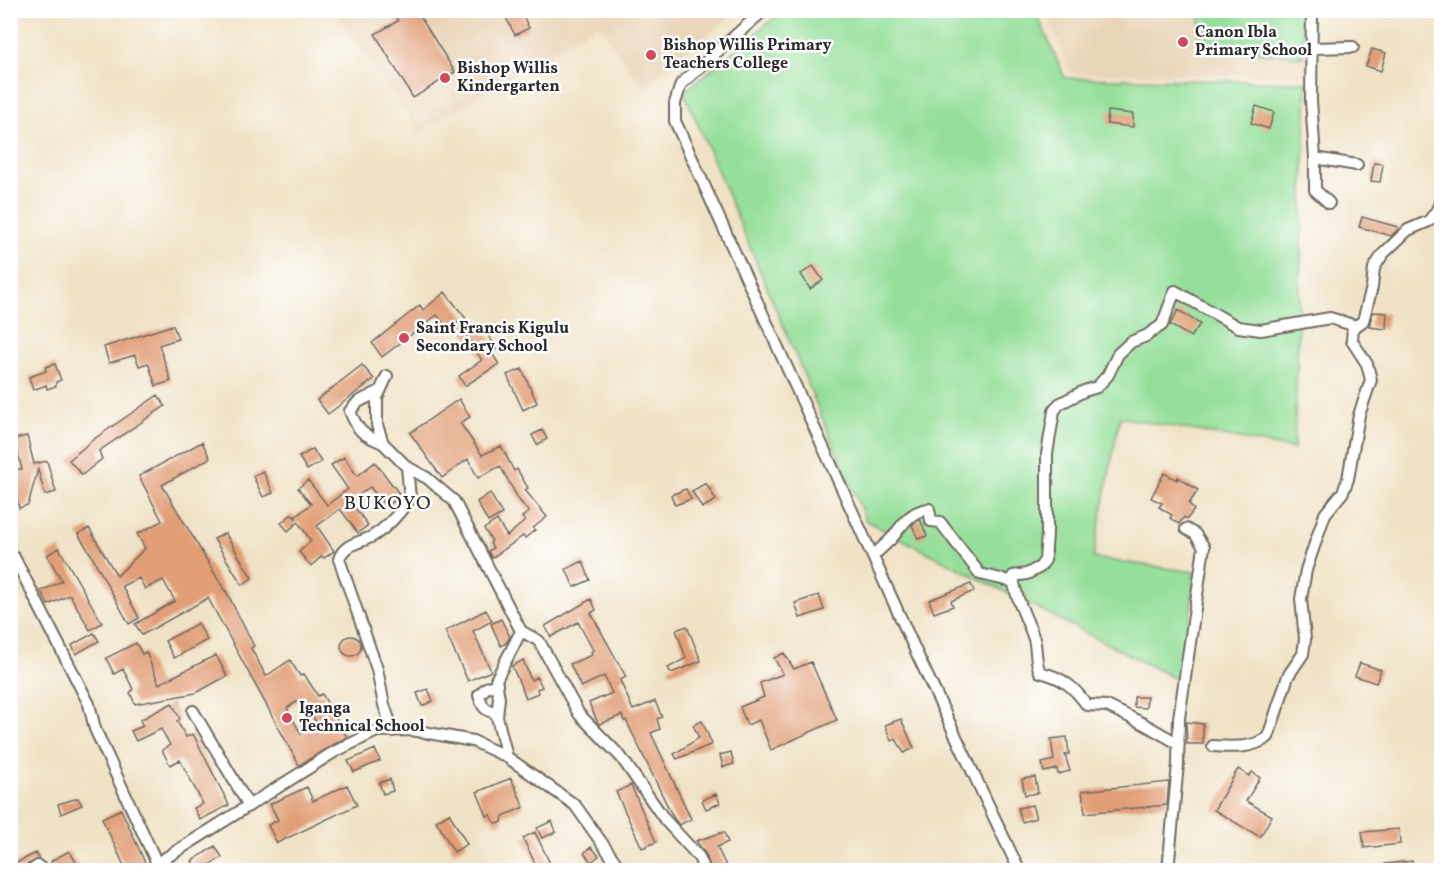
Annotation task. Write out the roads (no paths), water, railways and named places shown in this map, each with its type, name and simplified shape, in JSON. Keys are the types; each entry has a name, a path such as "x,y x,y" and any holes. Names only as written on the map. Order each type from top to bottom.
{"street":[{"path":"764,10 681,84 675,103 675,121 1019,870"},
{"path":"1312,10 1311,100 1315,190 1329,203"},
{"path":"1312,48 1353,47"},
{"path":"1315,158 1357,165"},
{"path":"1179,744 1107,706 1087,705 1074,687 1050,674 1041,672 1038,667 1034,640 1013,576 1027,574 1040,567 1045,560 1047,454 1054,411 1067,399 1097,387 1108,375 1118,354 1131,342 1146,336 1162,325 1175,291 1238,327 1262,330 1330,318 1356,326 1363,321 1372,287 1374,268 1383,254 1408,230 1429,221 1442,198"},
{"path":"1213,746 1238,747 1260,743 1268,737 1288,676 1303,654 1305,639 1301,599 1305,570 1325,514 1344,492 1359,415 1371,380 1367,364 1352,341 1353,326"},
{"path":"383,443 377,425 377,398 387,376"},
{"path":"380,392 358,402 350,411 358,430 383,443 407,467 427,478 454,501 521,631 539,641 579,714 621,757 665,820 699,857 704,870"},
{"path":"393,730 384,705 377,669 339,559 341,552 373,536 398,517 410,498 407,467"},
{"path":"873,556 912,514 928,509 931,521 940,522 980,574 1014,582"},
{"path":"1168,870 1179,744 1179,718 1204,547 1195,534 1186,529"},
{"path":"10,559 14,557 89,704 95,729 158,867 334,752 376,731 412,730 473,741 507,757 575,805 621,870"},
{"path":"507,757 497,713 499,698 496,680 521,631"},
{"path":"497,684 486,688 479,695 481,706 489,712 497,713"},
{"path":"193,711 249,806"},
{"path":"32,870 38,866 43,870"}],"place":[{"name":"Canon Ibla Primary School","path":"1183,42"},
{"name":"Bishop Willis Primary Teachers College","path":"651,55"},
{"name":"Bishop Willis Kindergarten","path":"445,78"},
{"name":"Saint Francis Kigulu Secondary School","path":"404,338"},
{"name":"Iganga Technical School","path":"287,718"}],"district":[{"name":"BUKOYO","path":"388,504"}]}
